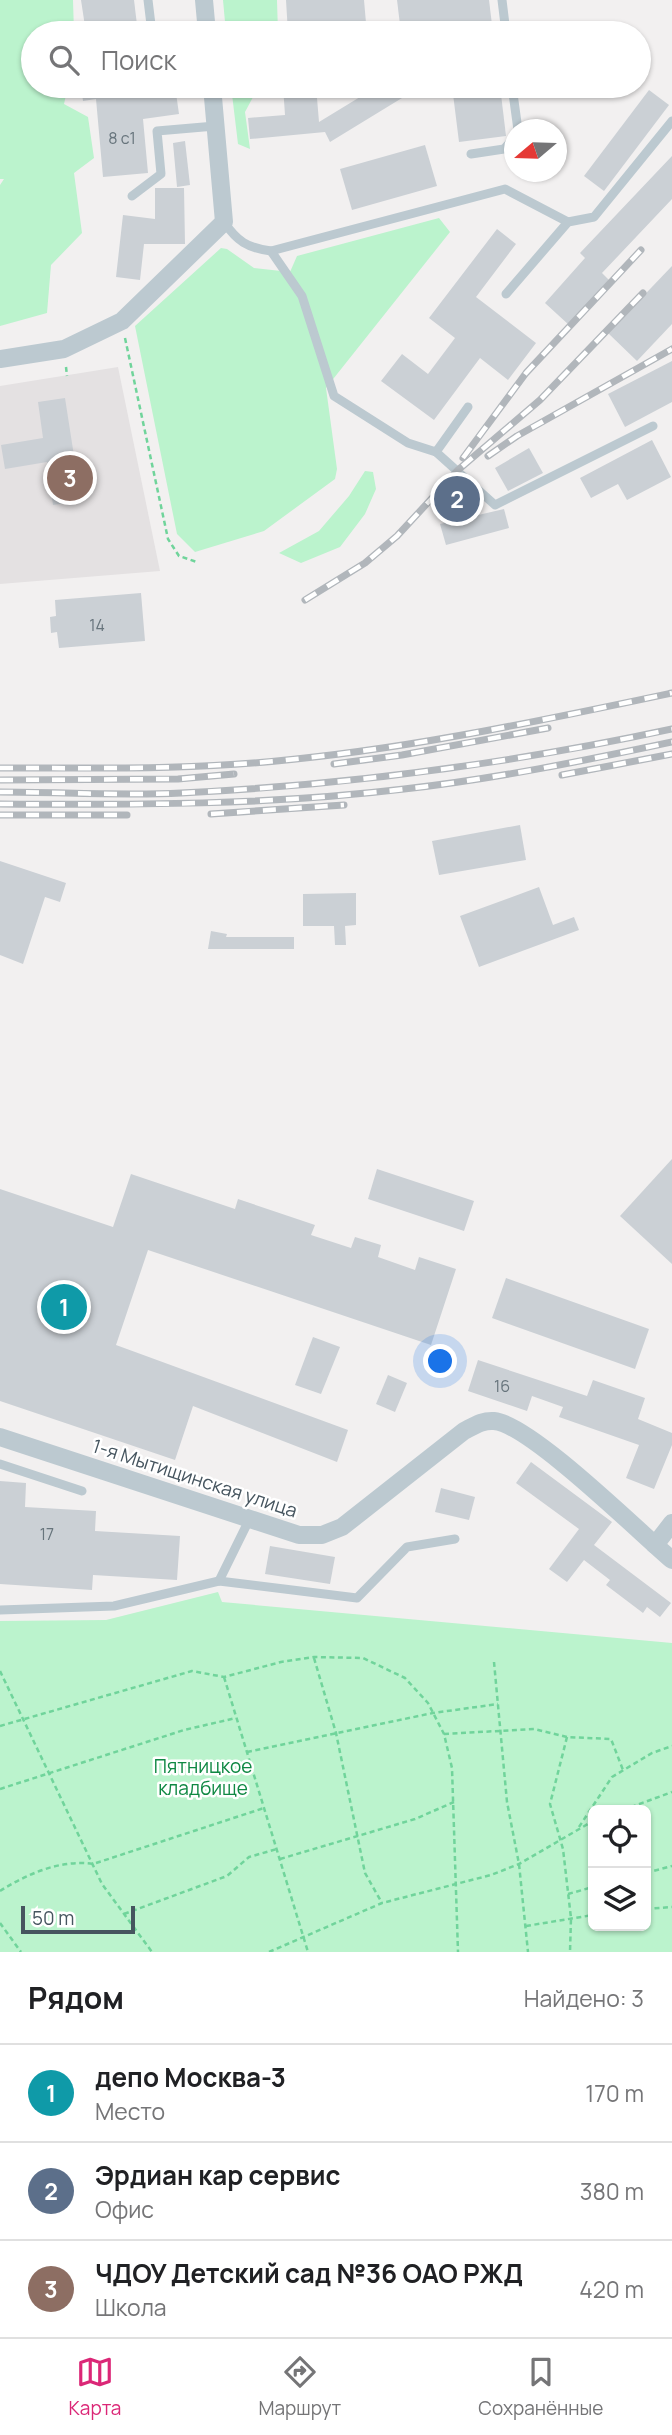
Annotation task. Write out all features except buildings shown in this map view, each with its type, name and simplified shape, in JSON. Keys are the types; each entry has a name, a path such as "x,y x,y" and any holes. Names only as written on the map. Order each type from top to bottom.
{"street":[{"path":"204,0 206,21"},
{"path":"0,359 64,349 122,321 224,222 213,98"},
{"name":"1-я Мытищинская улица","path":"0,1437 299,1535 322,1535 342,1527 464,1431 480,1423 495,1421 529,1435 672,1560"},
{"path":"654,1545 672,1522"}],"lane":[{"path":"148,0 151,21"},
{"path":"502,0 505,21"},
{"path":"514,98 517,119"},
{"path":"506,294 568,222 594,217 672,121"},
{"path":"132,196 160,174 157,131 215,126"},
{"path":"471,154 504,149"},
{"path":"224,222 236,240 252,249 271,251 505,189 568,222"},
{"path":"271,251 302,296 334,396 408,443 436,452 495,505 653,426"},
{"path":"436,452 468,407"},
{"path":"0,1464 82,1491"},
{"path":"219,1581 250,1518"},
{"path":"0,1610 114,1606 219,1581 357,1598 407,1547 455,1539"}],"path":[{"path":"122,321 168,539 179,556 197,562"},
{"path":"314,1657 336,1734 365,1874 382,1903"},
{"path":"0,1726 192,1671 224,1677 281,1662 314,1657 363,1658 405,1678 433,1713 444,1734 452,1768 458,1952"},
{"path":"494,1662 507,1802 519,1864 528,1952"},
{"path":"0,1671 102,1884 152,1952"},
{"path":"224,1677 308,1952"},
{"path":"247,1752 433,1713 498,1704"},
{"path":"0,1789 184,1730 236,1718"},
{"path":"444,1734 534,1729 567,1737 611,1739 623,1770"},
{"path":"567,1737 550,1804 561,1839 571,1918 570,1952"},
{"path":"579,1827 612,1777 672,1746"},
{"path":"637,1805 672,1792"},
{"path":"280,1859 415,1819 454,1802"},
{"path":"0,1891 22,1877 74,1861 93,1864 264,1808"},
{"path":"269,1952 382,1903 455,1885 519,1864 588,1823"},
{"path":"124,1914 227,1876 249,1857 277,1849"},
{"path":"651,1872 672,1866"},
{"path":"568,1894 588,1888"},
{"path":"651,1909 672,1907"},
{"path":"526,1926 588,1915"},
{"path":"0,1923 21,1952"}],"shaded area":[{"path":"118,367 160,571 0,584 0,386"}],"green space":[{"path":"0,0 73,0 74,21 21,21 21,98 65,98 64,104 88,117 94,158 74,173 82,233 51,265 47,313 0,326 0,185 4,179 0,179"},
{"path":"223,0 277,0 278,21 225,21"},
{"path":"232,98 253,98 245,112 250,149 238,144"},
{"path":"439,218 450,232 326,388 337,469 335,479 264,531 195,552 177,534 135,326 221,248 227,249 254,268 290,272 297,256"},
{"path":"365,471 373,472 376,489 365,514 340,547 301,563 279,553 319,531 349,496"},
{"name":"Пятницкое кладбище","path":"218,1592 222,1602 672,1643 672,1952 0,1952 0,1621 106,1620"}],"railway":[{"path":"463,458 526,373 641,250"},
{"path":"305,600 365,563 397,536 458,470 540,400 643,293"},
{"path":"488,456 517,436 672,349"},
{"path":"0,768 185,767 296,759 438,739 672,693"},
{"path":"334,764 402,755 548,728"},
{"path":"0,792 158,794 305,785 489,763 672,729"},
{"path":"0,804 202,803 354,794 505,775 672,742"},
{"path":"562,775 672,754"},
{"path":"0,780 178,779 234,774"},
{"path":"211,814 344,805"},
{"path":"0,815 127,815"}],"place":[{"name":"ЧДОУ Детский сад №36 ОАО РЖД","path":"70,478"},
{"name":"Эрдиан кар сервис","path":"457,499"},
{"name":"депо Москва-3","path":"64,1307"}]}
